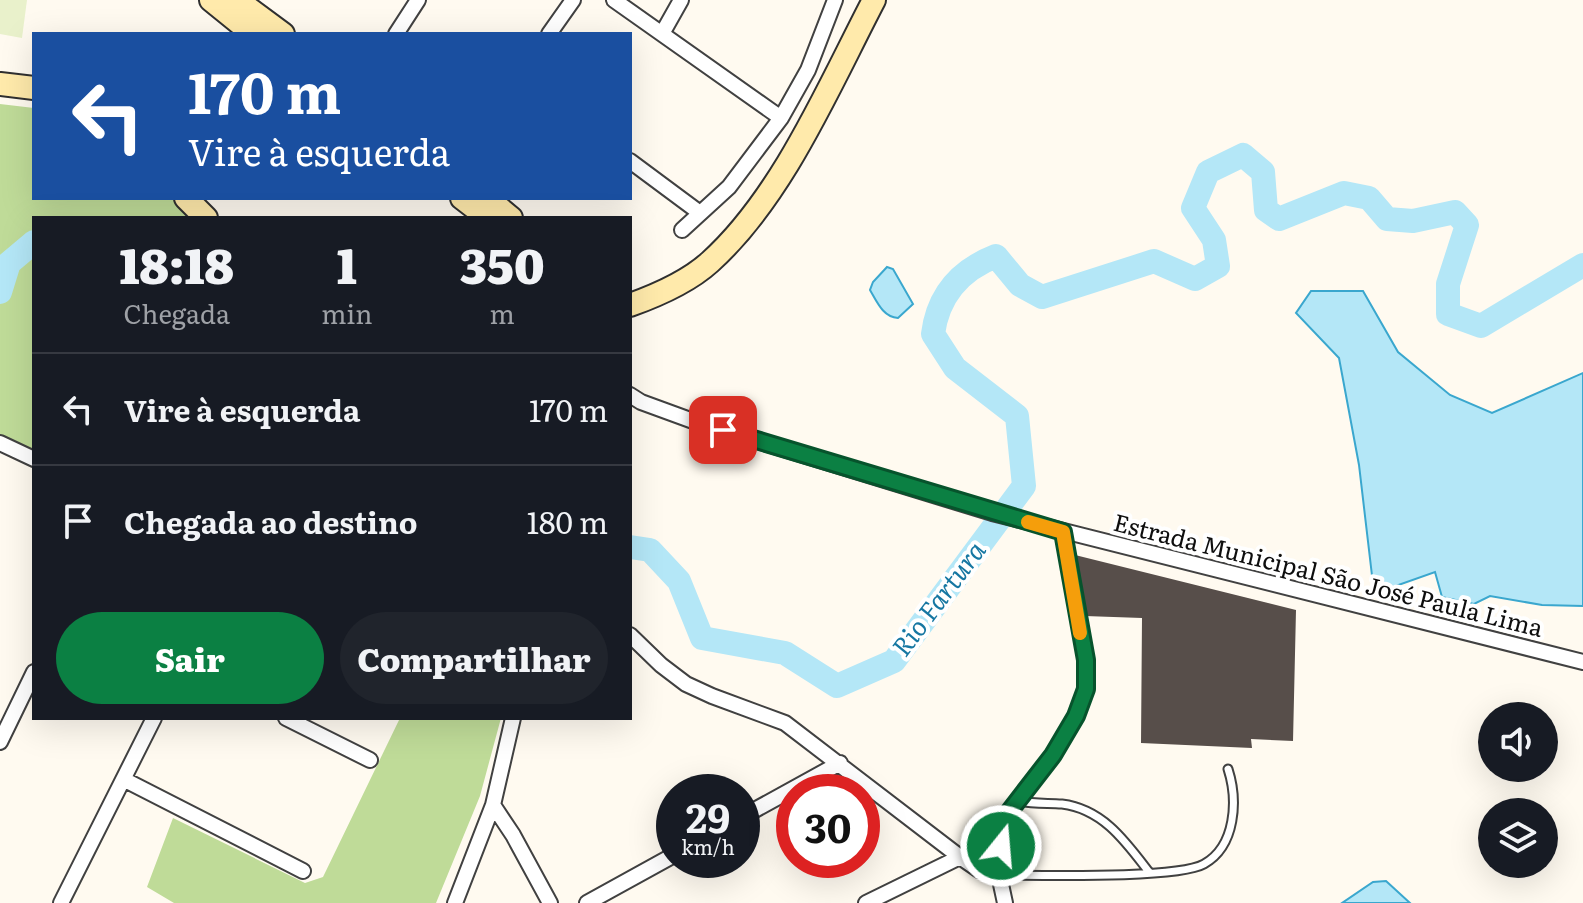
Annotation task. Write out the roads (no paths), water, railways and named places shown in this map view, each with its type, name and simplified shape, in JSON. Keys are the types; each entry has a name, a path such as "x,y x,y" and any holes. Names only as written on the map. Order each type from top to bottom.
{"main road":[{"path":"211,0 270,32"},
{"path":"237,0 270,32"},
{"path":"634,303 681,282 709,264 765,200 795,150 874,0"},
{"path":"0,84 32,88"},
{"path":"188,200 204,216"},
{"path":"465,200 485,216"},
{"path":"489,200 509,216"}],"street":[{"path":"397,32 418,0"},
{"path":"550,32 573,0"},
{"path":"614,0 781,118"},
{"path":"663,32 681,0"},
{"path":"682,230 729,187 781,118 808,70 835,0"},
{"path":"632,162 700,213"},
{"name":"Estrada Municipal São José Paula Lima","path":"632,396 693,421 992,513 1583,662"},
{"path":"2,450 32,458"},
{"path":"1005,903 999,875 1004,828 1009,812 1053,755 1076,716 1086,689 1086,660 1063,532"},
{"path":"632,637 686,684 785,723 960,857 979,870 999,875"},
{"path":"0,742 32,676"},
{"path":"61,903 153,720"},
{"path":"290,720 370,760"},
{"path":"455,903 493,805 513,720"},
{"path":"760,807 840,763"},
{"path":"125,780 303,871"},
{"path":"493,805 550,903"},
{"path":"866,903 960,857"},
{"path":"587,903 656,865"}],"lane":[{"path":"999,875 1192,869 1215,856 1226,841 1233,803 1228,769"},
{"path":"1018,800 1084,809 1120,835 1149,872"}],"water":[{"path":"887,267 893,269 913,304 898,318 884,312 870,290"},
{"path":"1311,291 1363,291 1398,352 1450,395 1492,413 1583,373 1583,606 1542,605 1490,596 1474,604 1442,597 1435,572 1390,588 1373,584 1359,465 1339,358 1296,313"},
{"path":"1386,881 1410,903 1342,903 1373,882"}],"waterway":[{"name":"Rio Fartura","path":"632,547 650,550 679,581 702,638 785,653 837,686 894,661 1024,486 1017,416 955,368 933,334 946,296 962,277 996,256 1020,285 1042,297 1154,261 1195,279 1218,266 1214,240 1193,208 1208,172 1243,155 1263,172 1266,210 1279,219 1344,193 1369,198 1387,219 1413,221 1455,212 1467,225 1448,284 1448,314 1481,326 1583,265"},
{"name":"Rio Fartura","path":"0,292 9,263 32,244"}]}
